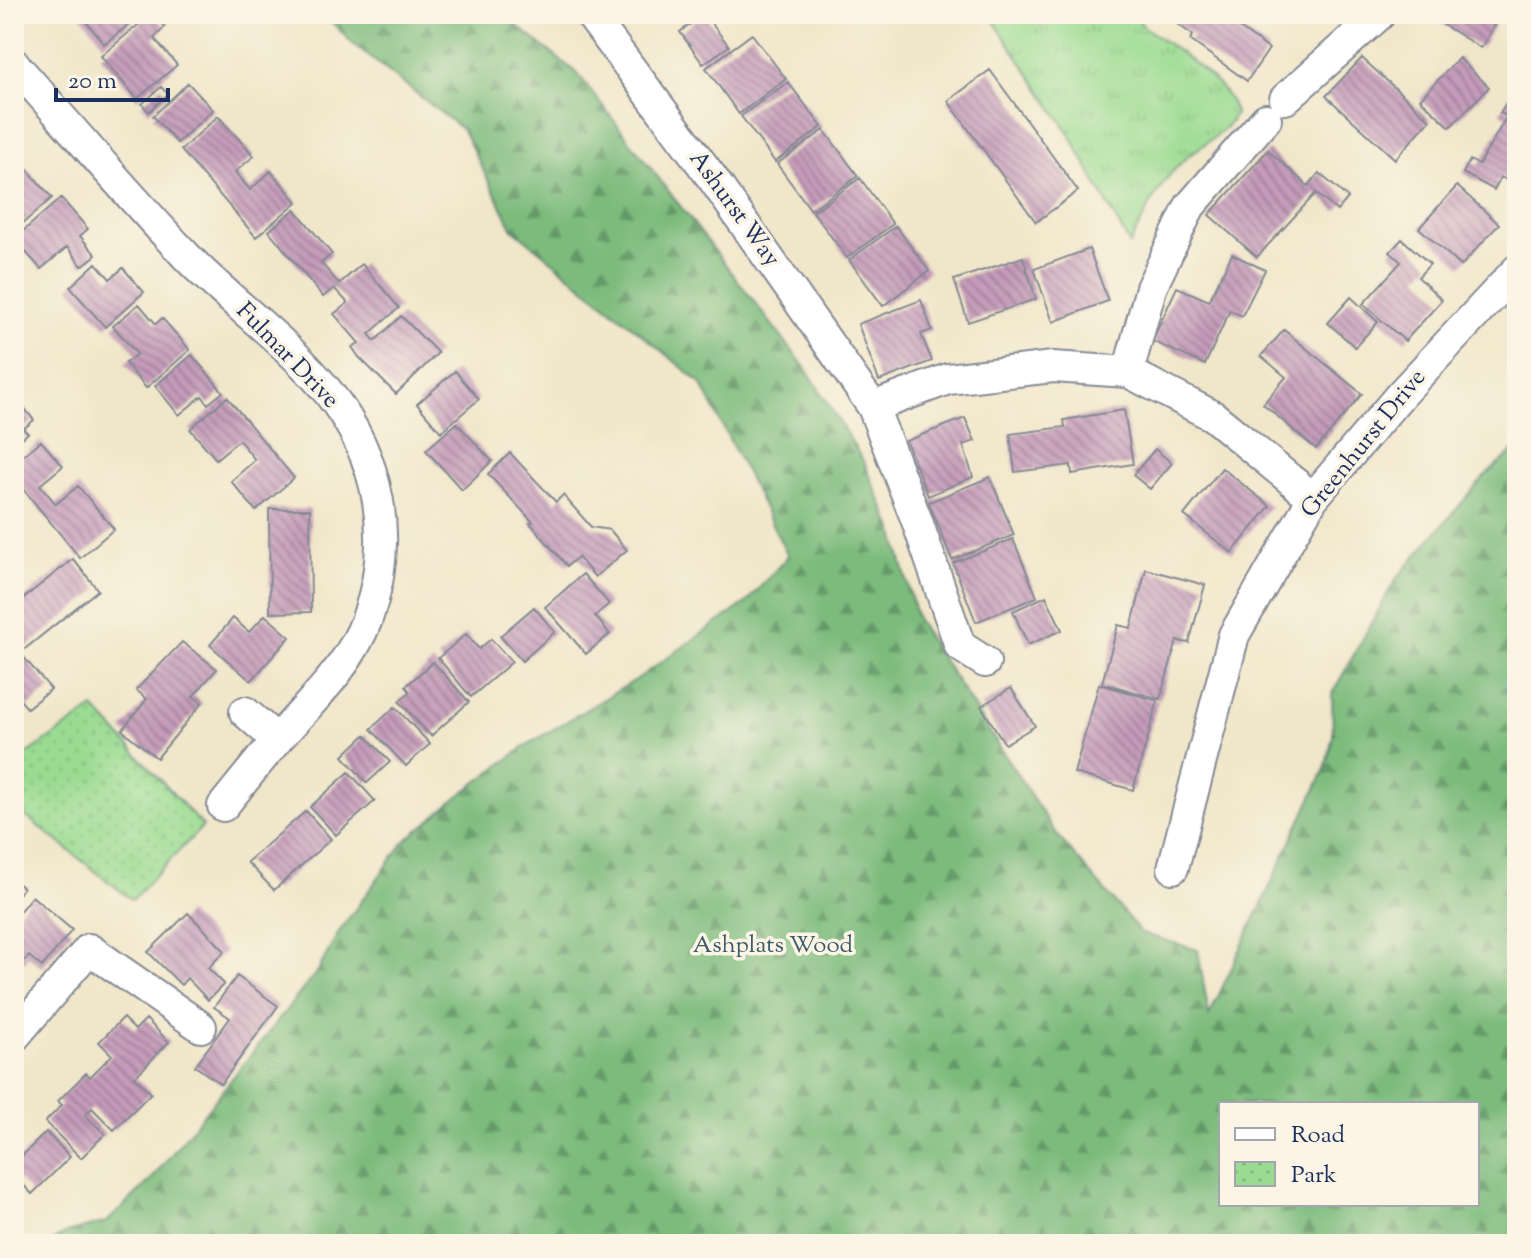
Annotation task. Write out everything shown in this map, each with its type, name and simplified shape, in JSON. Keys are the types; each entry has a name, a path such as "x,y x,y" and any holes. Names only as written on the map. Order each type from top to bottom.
{"street":[{"name":"Ashurst Way","path":"590,14 713,179 873,407 960,646 985,662"},
{"path":"1128,372 1151,288 1190,206 1276,109 1380,14"},
{"name":"Fulmar Drive","path":"14,64 189,258 327,391 354,428 374,482 383,528 381,569 366,622 336,677 277,740 223,806"},
{"name":"Greenhurst Drive","path":"1173,868 1234,635 1313,498 1402,393 1517,270"},
{"path":"873,407 948,379 1053,367 1128,372 1213,416 1313,498"},
{"path":"245,712 277,740"},
{"path":"17,1029 89,949 201,1027"}],"green space":[{"name":"Ashplats Wood","path":"324,14 502,14 578,74 807,370 864,462 893,529 917,620 1056,834 1141,933 1198,950 1209,1016 1325,769 1333,736 1332,694 1396,579 1485,476 1517,448 1517,1244 46,1244 66,1233 107,1222 151,1180 319,969 339,932 404,842 527,745 637,679 747,602 788,556 701,383 513,229 463,130 353,44"},
{"path":"989,14 1136,14 1142,25 1210,77 1230,101 1235,114 1230,122 1167,178 1130,245 1068,131"},
{"path":"94,708 203,826 132,900 14,807 14,763"}],"building":[{"path":"80,14 142,14 104,44"},
{"path":"151,14 165,27 154,38 177,65 137,99 101,56"},
{"path":"704,14 729,46 703,64 680,32"},
{"path":"1163,14 1220,14 1269,49 1247,81 1190,40 1193,35"},
{"path":"1501,14 1481,48 1429,16"},
{"path":"752,34 786,79 739,114 706,68"},
{"path":"1362,58 1430,120 1395,159 1326,96"},
{"path":"1459,58 1489,87 1450,127 1420,99"},
{"path":"990,70 1078,191 1036,222 948,101"},
{"path":"788,82 822,127 775,162 741,116"},
{"path":"188,83 213,110 177,143 153,116"},
{"path":"161,87 168,94 149,112 142,104"},
{"path":"1508,99 1517,104 1517,186 1501,177 1494,190 1463,173 1470,160 1479,165 1507,116 1500,113"},
{"path":"218,116 254,156 235,172 250,190 271,171 297,202 256,237 181,150"},
{"path":"824,130 858,176 811,210 777,164"},
{"path":"1268,150 1308,186 1319,173 1348,198 1337,211 1316,193 1257,257 1209,215"},
{"path":"28,170 52,198 14,231 14,183"},
{"path":"860,178 893,224 847,258 813,212"},
{"path":"1457,186 1499,224 1461,266 1419,228"},
{"path":"61,198 88,229 80,236 96,255 82,266 67,247 41,269 14,239"},
{"path":"295,209 332,254 321,263 339,284 362,264 399,308 369,334 375,341 401,316 438,353 396,394 359,357 352,347 359,343 334,314 348,303 334,288 323,297 269,231"},
{"path":"896,226 929,271 883,306 849,260"},
{"path":"1402,239 1430,264 1418,277 1442,300 1405,341 1363,304 1401,262 1390,252"},
{"path":"1089,249 1108,301 1053,322 1034,269"},
{"path":"1232,254 1265,270 1242,316 1230,310 1205,365 1152,341 1177,287 1209,301"},
{"path":"1023,257 1036,299 968,322 954,280"},
{"path":"96,263 110,279 123,268 144,292 105,327 70,287"},
{"path":"1351,297 1378,322 1355,347 1328,323"},
{"path":"921,300 932,330 921,334 932,361 879,381 858,324"},
{"path":"139,304 156,324 162,318 190,350 146,388 125,363 137,354 113,326"},
{"path":"1284,330 1362,394 1316,449 1263,404 1286,377 1261,356"},
{"path":"192,355 223,392 208,404 202,396 179,415 155,386"},
{"path":"455,371 479,399 441,432 417,404"},
{"path":"227,397 294,478 256,511 231,481 255,460 239,440 216,459 190,429"},
{"path":"16,398 34,420 23,429 28,433 14,445"},
{"path":"1124,410 1133,464 1072,474 1071,465 1015,472 1010,434 1065,427 1064,420"},
{"path":"965,418 975,441 963,445 973,477 928,496 906,441"},
{"path":"457,423 492,461 462,490 426,450"},
{"path":"41,441 63,466 40,485 56,504 78,486 114,529 80,558 14,478 14,449 21,457"},
{"path":"1155,449 1172,463 1150,489 1133,475"},
{"path":"510,453 556,502 563,495 591,527 610,530 627,550 595,577 578,557 567,566 530,523 533,522 488,474"},
{"path":"1222,468 1270,506 1232,553 1184,515"},
{"path":"990,477 1014,535 952,560 929,502"},
{"path":"269,509 310,509 311,612 270,613"},
{"path":"1013,539 1037,597 976,622 953,563"},
{"path":"73,559 98,590 20,653 51,689 27,708 14,693 14,612 23,605 20,601"},
{"path":"1146,569 1205,585 1189,643 1177,641 1160,699 1102,683 1118,625 1131,628"},
{"path":"583,574 609,604 595,616 610,634 586,654 545,607"},
{"path":"1046,596 1062,630 1028,645 1013,611"},
{"path":"534,607 555,632 522,661 500,636"},
{"path":"265,615 290,637 251,681 210,645 233,618 249,632"},
{"path":"466,634 479,649 491,639 512,662 471,697 438,658"},
{"path":"182,642 217,669 193,696 202,703 157,758 122,730 147,699 136,690"},
{"path":"433,662 469,702 431,736 399,701 410,692 406,686"},
{"path":"1099,684 1158,701 1133,790 1074,773"},
{"path":"1011,688 1035,726 1005,744 981,706"},
{"path":"395,707 430,744 406,766 371,729"},
{"path":"365,735 390,762 367,783 343,756"},
{"path":"349,772 375,801 336,835 310,807"},
{"path":"306,811 331,839 274,890 247,862"},
{"path":"14,880 23,888 14,899"},
{"path":"32,896 72,930 42,967 29,956 23,962 14,954 14,918"},
{"path":"188,913 225,951 208,968 224,984 208,1000 187,978 181,985 148,952"},
{"path":"237,976 278,1006 221,1084 195,1066 230,1018 214,1007"},
{"path":"123,1018 135,1030 146,1019 169,1042 135,1077 151,1093 114,1130 92,1108 85,1115 105,1134 81,1158 45,1122 62,1105 58,1101 86,1073 90,1077 112,1055 99,1042"},
{"path":"46,1132 70,1157 32,1194 14,1175 14,1164"}],"waterway":[{"path":"1510,682 1517,715"}]}
